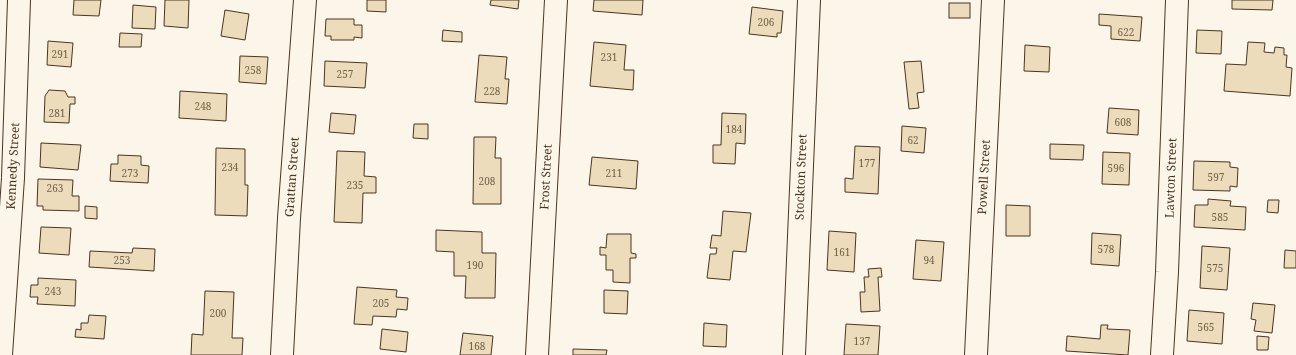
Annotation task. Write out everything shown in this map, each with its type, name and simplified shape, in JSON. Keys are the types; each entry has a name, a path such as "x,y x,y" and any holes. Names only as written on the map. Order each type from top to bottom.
{"street":[{"name":"Kennedy Street","path":"1,355 13,178 19,0"},
{"name":"Grattan Street","path":"282,355 296,104 305,0"},
{"name":"Frost Street","path":"537,355 556,0"},
{"name":"Stockton Street","path":"794,355 809,0"},
{"name":"Powell Street","path":"976,355 993,0"},
{"name":"Lawton Street","path":"1162,355 1168,272 1177,0"}],"building":[{"path":"74,0 101,0 99,16 73,15"},
{"path":"165,0 189,0 188,28 164,26"},
{"path":"367,0 386,0 386,12 367,11"},
{"path":"491,0 519,0 518,9 490,5"},
{"path":"594,0 643,0 642,15 593,11"},
{"path":"1232,0 1273,0 1272,10 1232,9"},
{"path":"949,3 970,3 970,18 949,18"},
{"path":"133,5 156,7 155,29 132,28"},
{"path":"752,7 783,11 781,33 777,33 777,37 749,34"},
{"path":"225,10 249,14 245,40 221,36"},
{"path":"1099,14 1142,17 1140,41 1111,39 1111,26 1099,25"},
{"path":"326,19 354,19 354,25 362,25 362,38 354,37 354,40 331,40 331,36 325,36"},
{"path":"443,30 462,32 462,42 442,41"},
{"path":"1197,30 1222,31 1221,54 1196,53"},
{"path":"120,33 142,34 141,47 119,47"},
{"path":"48,41 73,43 71,67 47,65"},
{"path":"594,42 626,45 624,70 634,70 633,90 590,86"},
{"path":"1248,42 1265,43 1264,52 1274,53 1275,47 1284,48 1284,55 1287,55 1286,67 1292,68 1290,96 1224,91 1226,64 1246,65"},
{"path":"1025,45 1050,47 1049,72 1024,71"},
{"path":"479,55 507,57 505,79 509,79 507,104 475,102"},
{"path":"240,56 268,57 266,84 239,82"},
{"path":"325,61 367,63 365,88 324,86"},
{"path":"921,61 924,92 917,93 919,108 909,109 904,62"},
{"path":"49,90 65,91 68,97 75,97 75,104 70,104 69,123 44,122 45,96"},
{"path":"180,91 227,94 226,121 179,118"},
{"path":"1109,108 1139,110 1138,135 1107,133"},
{"path":"331,113 356,115 354,134 329,132"},
{"path":"722,113 746,114 745,144 736,143 735,164 713,163 713,145 721,145"},
{"path":"414,124 428,124 428,139 413,138"},
{"path":"902,126 926,128 924,153 901,151"},
{"path":"474,137 496,137 495,158 501,158 501,204 473,204"},
{"path":"41,143 81,145 78,170 40,167"},
{"path":"1050,144 1084,145 1083,160 1050,159"},
{"path":"855,146 880,147 878,194 845,192 845,178 853,179"},
{"path":"216,148 245,149 245,185 248,185 247,216 215,215"},
{"path":"337,151 365,152 364,176 376,177 376,193 363,193 362,223 334,222"},
{"path":"1103,152 1130,153 1129,185 1102,184"},
{"path":"118,155 141,156 141,165 149,166 148,183 110,181 111,164 118,164"},
{"path":"592,157 638,161 636,189 589,185"},
{"path":"1194,161 1230,162 1230,167 1238,168 1237,187 1230,186 1230,191 1193,190"},
{"path":"38,179 73,180 72,196 79,196 79,211 43,210 43,206 37,206"},
{"path":"1208,199 1231,201 1230,206 1246,207 1245,230 1194,227 1195,205 1208,205"},
{"path":"1268,200 1279,200 1278,213 1267,212"},
{"path":"1006,205 1030,206 1030,236 1006,236"},
{"path":"85,206 97,207 97,219 85,218"},
{"path":"723,211 751,213 746,252 733,251 730,280 707,278 710,254 716,254 717,248 710,248 712,235 721,236"},
{"path":"41,227 71,228 69,255 39,253"},
{"path":"436,230 482,232 482,253 496,253 495,298 465,298 466,276 454,276 454,252 436,251"},
{"path":"829,231 856,233 854,272 827,270"},
{"path":"1092,233 1121,235 1119,266 1091,264"},
{"path":"607,234 631,234 631,253 636,254 636,258 630,258 630,283 613,282 613,270 606,270 606,255 600,255 600,247 606,248"},
{"path":"916,240 944,242 941,281 913,279"},
{"path":"1202,246 1230,248 1227,290 1200,288"},
{"path":"133,248 155,249 154,271 89,267 90,251 132,253"},
{"path":"1285,250 1296,251 1296,268 1284,268"},
{"path":"881,268 882,277 878,277 880,311 861,312 860,292 865,292 864,277 869,277 868,269"},
{"path":"38,278 76,280 75,306 37,304 38,297 30,297 31,285 38,285"},
{"path":"357,287 397,290 396,297 408,298 407,310 397,309 396,317 373,316 372,325 354,324"},
{"path":"604,290 628,291 627,314 604,313"},
{"path":"205,291 234,292 232,338 243,338 242,355 191,355 192,334 203,335"},
{"path":"1253,303 1275,305 1272,333 1254,331 1256,320 1251,319"},
{"path":"1189,310 1224,313 1222,344 1187,341"},
{"path":"89,315 106,316 104,339 75,337 76,329 81,330 81,323 88,323"},
{"path":"704,323 727,325 726,347 703,346"},
{"path":"846,324 880,326 878,355 844,355"},
{"path":"1101,325 1108,325 1107,329 1130,330 1128,355 1066,351 1067,336 1100,339"},
{"path":"382,329 408,332 406,352 380,349"},
{"path":"463,333 493,336 491,355 460,355"},
{"path":"1257,336 1269,337 1268,350 1257,350"},
{"path":"573,349 607,350 606,355 573,355"}]}
